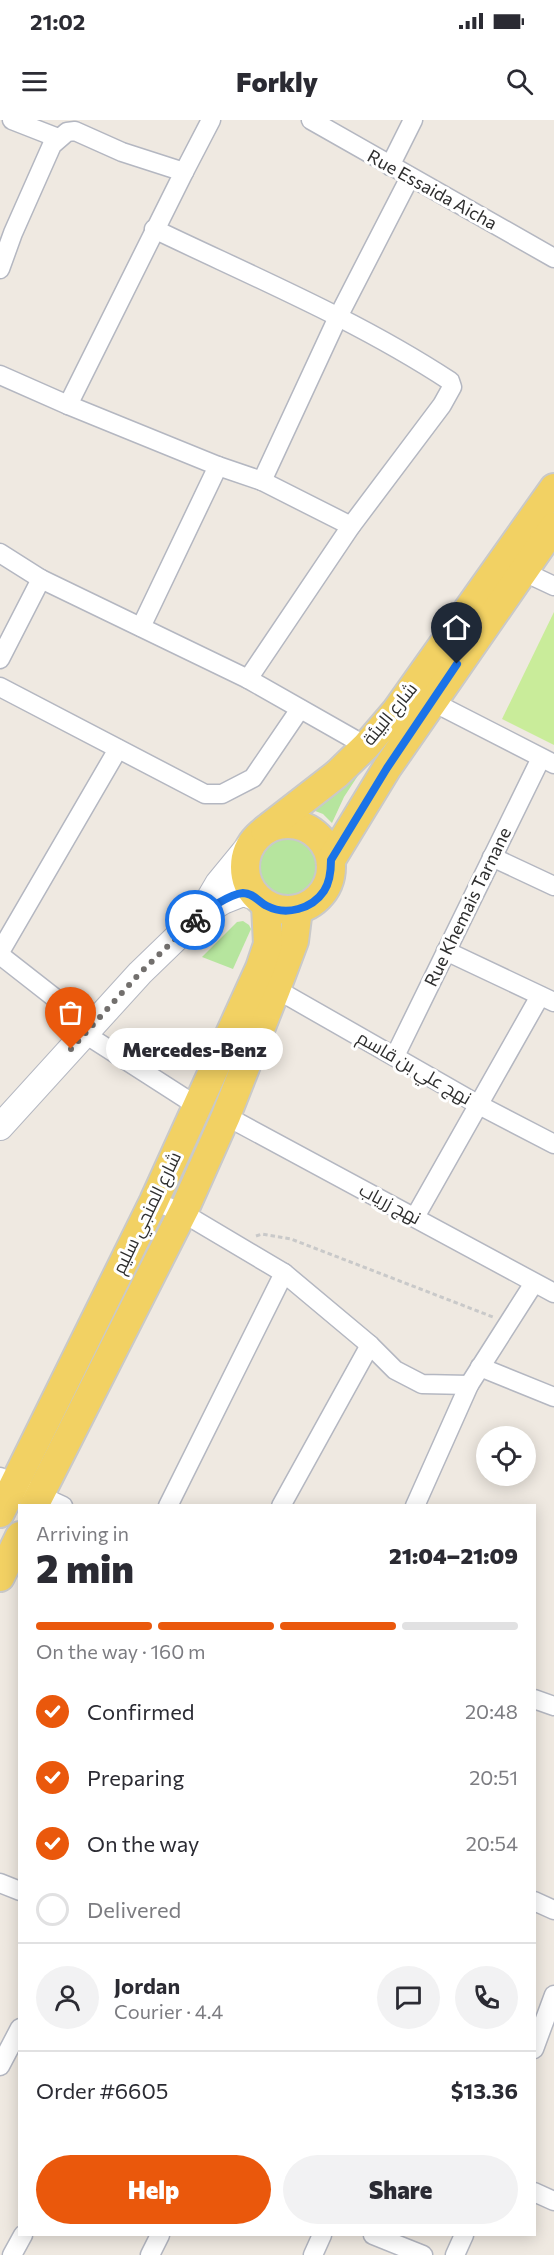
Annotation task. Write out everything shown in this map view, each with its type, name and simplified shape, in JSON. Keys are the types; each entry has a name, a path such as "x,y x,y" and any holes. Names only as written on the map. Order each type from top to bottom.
{"main road":[{"name":"شارع البيئة","path":"258,837 328,781 366,746 396,711 554,488"},
{"name":"شارع البيئة","path":"331,860 431,701 554,527"},
{"path":"0,1127 140,973 199,916 223,901 243,893 288,911 313,903 324,891 330,876 331,860 325,844 314,832 298,825 281,824 258,837 218,885 199,916"},
{"path":"258,837 245,858 244,872 248,885 261,901"},
{"name":"شارع المنجي سليم","path":"0,1513 7,1481 154,1201 260,968 268,944 261,901"},
{"name":"شارع المنجي سليم","path":"45,1502 183,1213 226,1116 294,941 298,909"},
{"path":"0,1577 18,1540"}],"street":[{"path":"12,120 58,138"},
{"path":"68,405 154,229 211,120"},
{"name":"Rue Essaida Aicha","path":"312,120 554,258"},
{"path":"390,166 413,120"},
{"path":"0,269 7,230 58,138 67,132 75,131 122,152 184,172"},
{"path":"262,481 338,317 411,177"},
{"path":"154,229 338,317 419,361 450,381 452,387 442,405 351,526 248,679"},
{"path":"0,375 218,466 262,481 351,526"},
{"path":"141,627 218,466"},
{"path":"0,553 41,579 248,679 366,746"},
{"path":"522,572 554,586"},
{"path":"0,659 41,579"},
{"path":"0,687 205,794 222,794 253,778 300,709"},
{"path":"431,701 548,761"},
{"path":"118,749 0,953 88,1030 197,1106"},
{"name":"Rue Khemais Tarnane","path":"395,1056 492,857 548,761"},
{"path":"492,857 554,886"},
{"path":"415,1217 479,1105 547,999 446,951"},
{"name":"نهج علي بن قاسم","path":"276,989 479,1105 554,1144"},
{"name":"نهج زرياب","path":"226,1116 554,1293"},
{"path":"154,1201 183,1213 284,1273 370,1345 395,1370 422,1384 469,1385"},
{"path":"169,1504 284,1273"},
{"path":"416,1504 469,1385 534,1283"},
{"path":"281,1504 370,1345"},
{"path":"480,1366 554,1397"},
{"path":"7,1481 45,1502"},
{"path":"536,1700 554,1706"},
{"path":"0,1883 18,1890"},
{"path":"536,1902 554,1910"},
{"path":"536,2044 554,1997"},
{"path":"0,2066 18,2032"},
{"path":"536,2193 554,2201"},
{"path":"12,2255 22,2236"},
{"path":"150,2255 160,2236"},
{"path":"313,2255 322,2236"},
{"path":"376,2236 423,2255"},
{"path":"456,2255 464,2236"}],"path":[{"path":"232,1242 262,1234 291,1239 508,1323"}],"green space":[{"path":"554,612 554,745 502,719"},
{"path":"387,731 344,797 332,823 323,814 310,809"},
{"path":"281,838 293,838 310,847 317,858 319,870 317,882 310,893 293,902 281,902 269,897 260,888 255,876 255,864 260,852 269,843"},
{"path":"243,921 251,929 233,969 202,957 237,922"}],"way so far":[{"path":"71,1049 140,973 195,920"}],"place":[{"name":"Mercedes-Benz","path":"71,1049"}],"route":[{"path":"195,920 223,901 243,893 255,897 266,906 288,911 313,903 324,891 330,876 331,860 387,768 457,664"}]}
